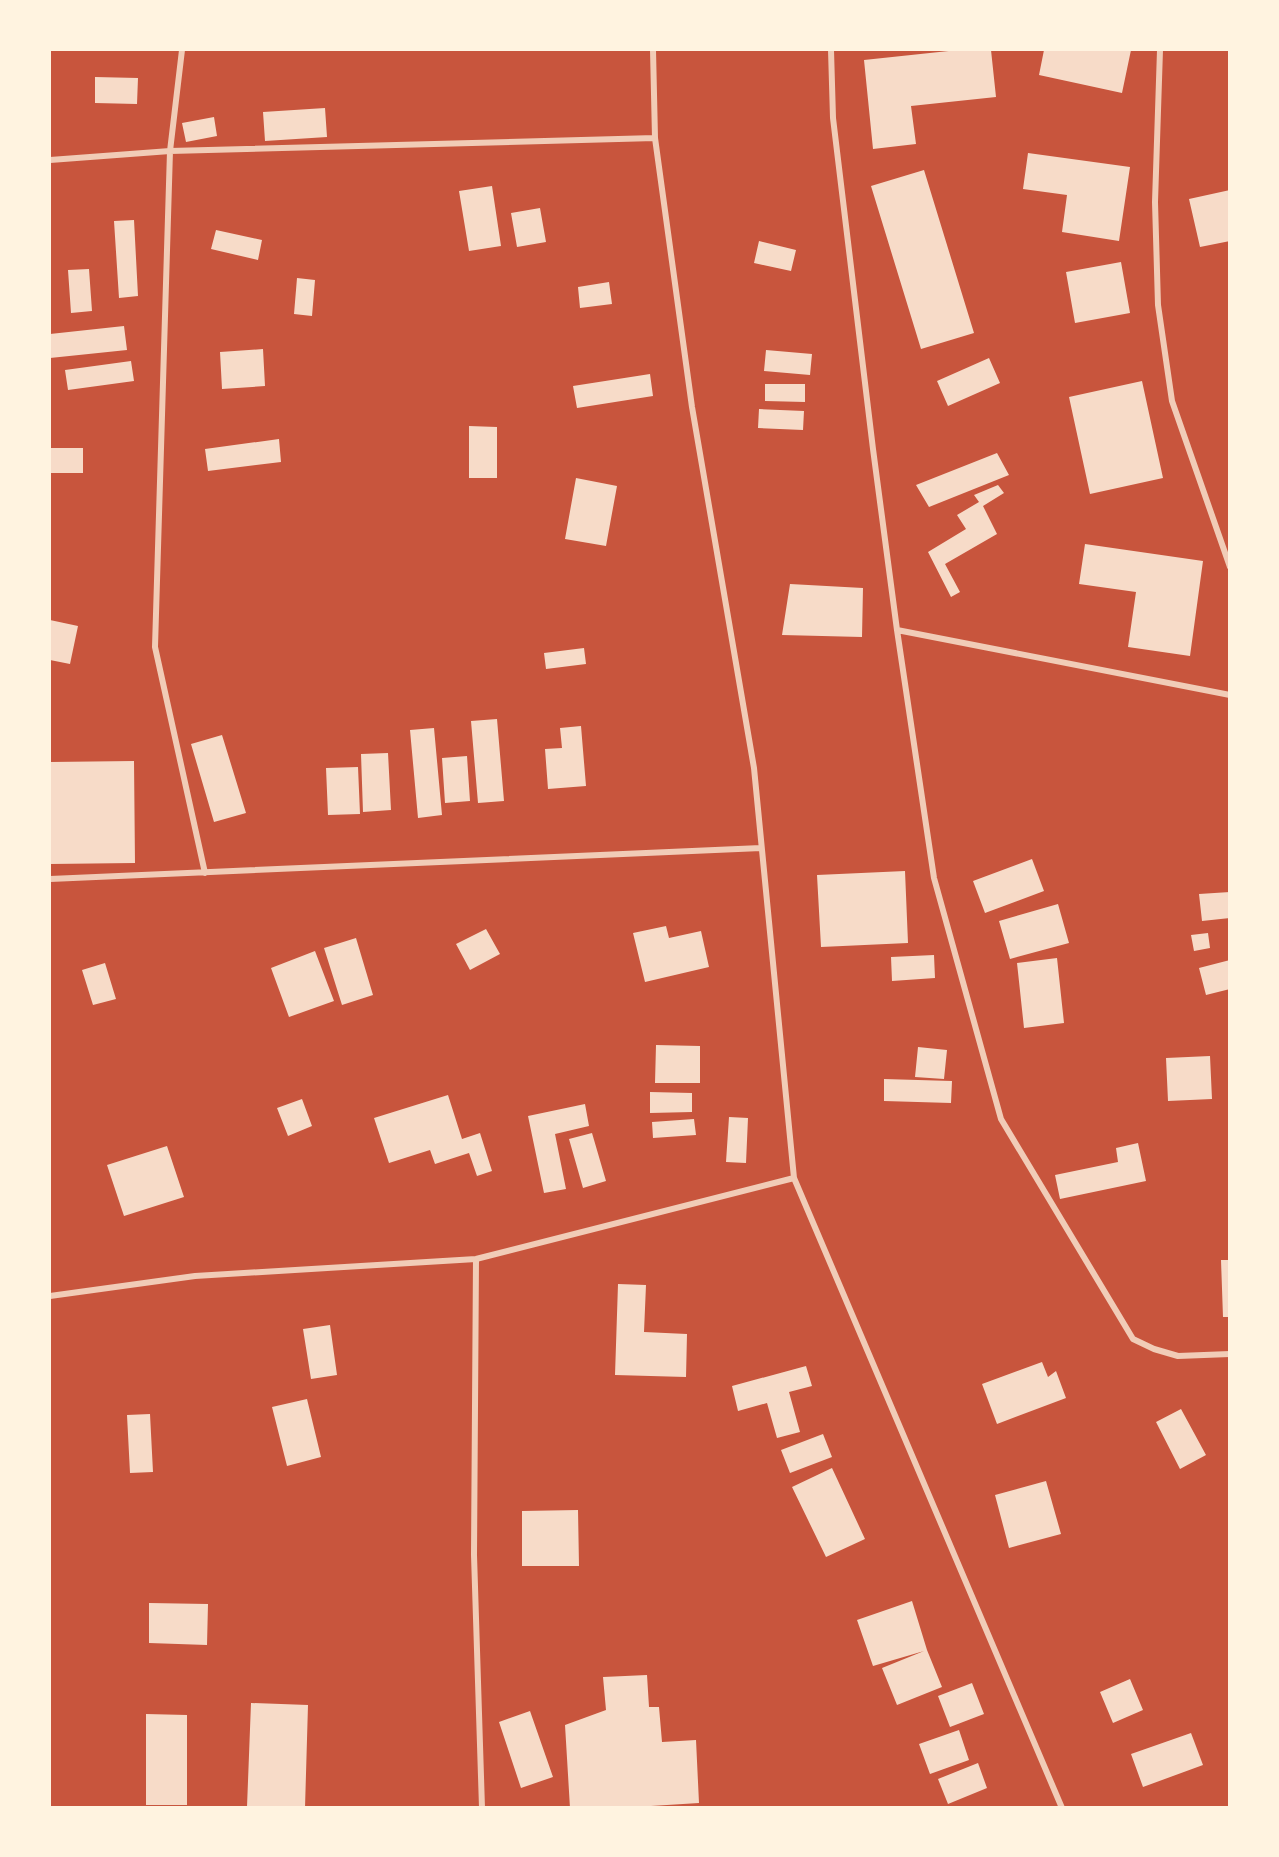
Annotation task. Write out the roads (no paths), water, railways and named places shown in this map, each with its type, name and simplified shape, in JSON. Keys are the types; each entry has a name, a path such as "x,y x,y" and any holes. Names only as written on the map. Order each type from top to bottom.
{"street":[{"path":"182,50 170,151 155,647 205,873"},
{"path":"653,50 655,138 692,407 754,768 794,1178 1062,1808"},
{"path":"831,50 833,118 897,630 934,878 1001,1119 1133,1339 1154,1349 1178,1356 1230,1354"},
{"path":"1160,50 1155,202 1158,305 1172,401 1230,567"},
{"path":"50,160 170,151 655,138"},
{"path":"897,630 1230,695"},
{"path":"50,879 761,848"},
{"path":"50,1296 195,1276 476,1259 794,1178"},
{"path":"476,1259 474,1555 482,1808"}]}
